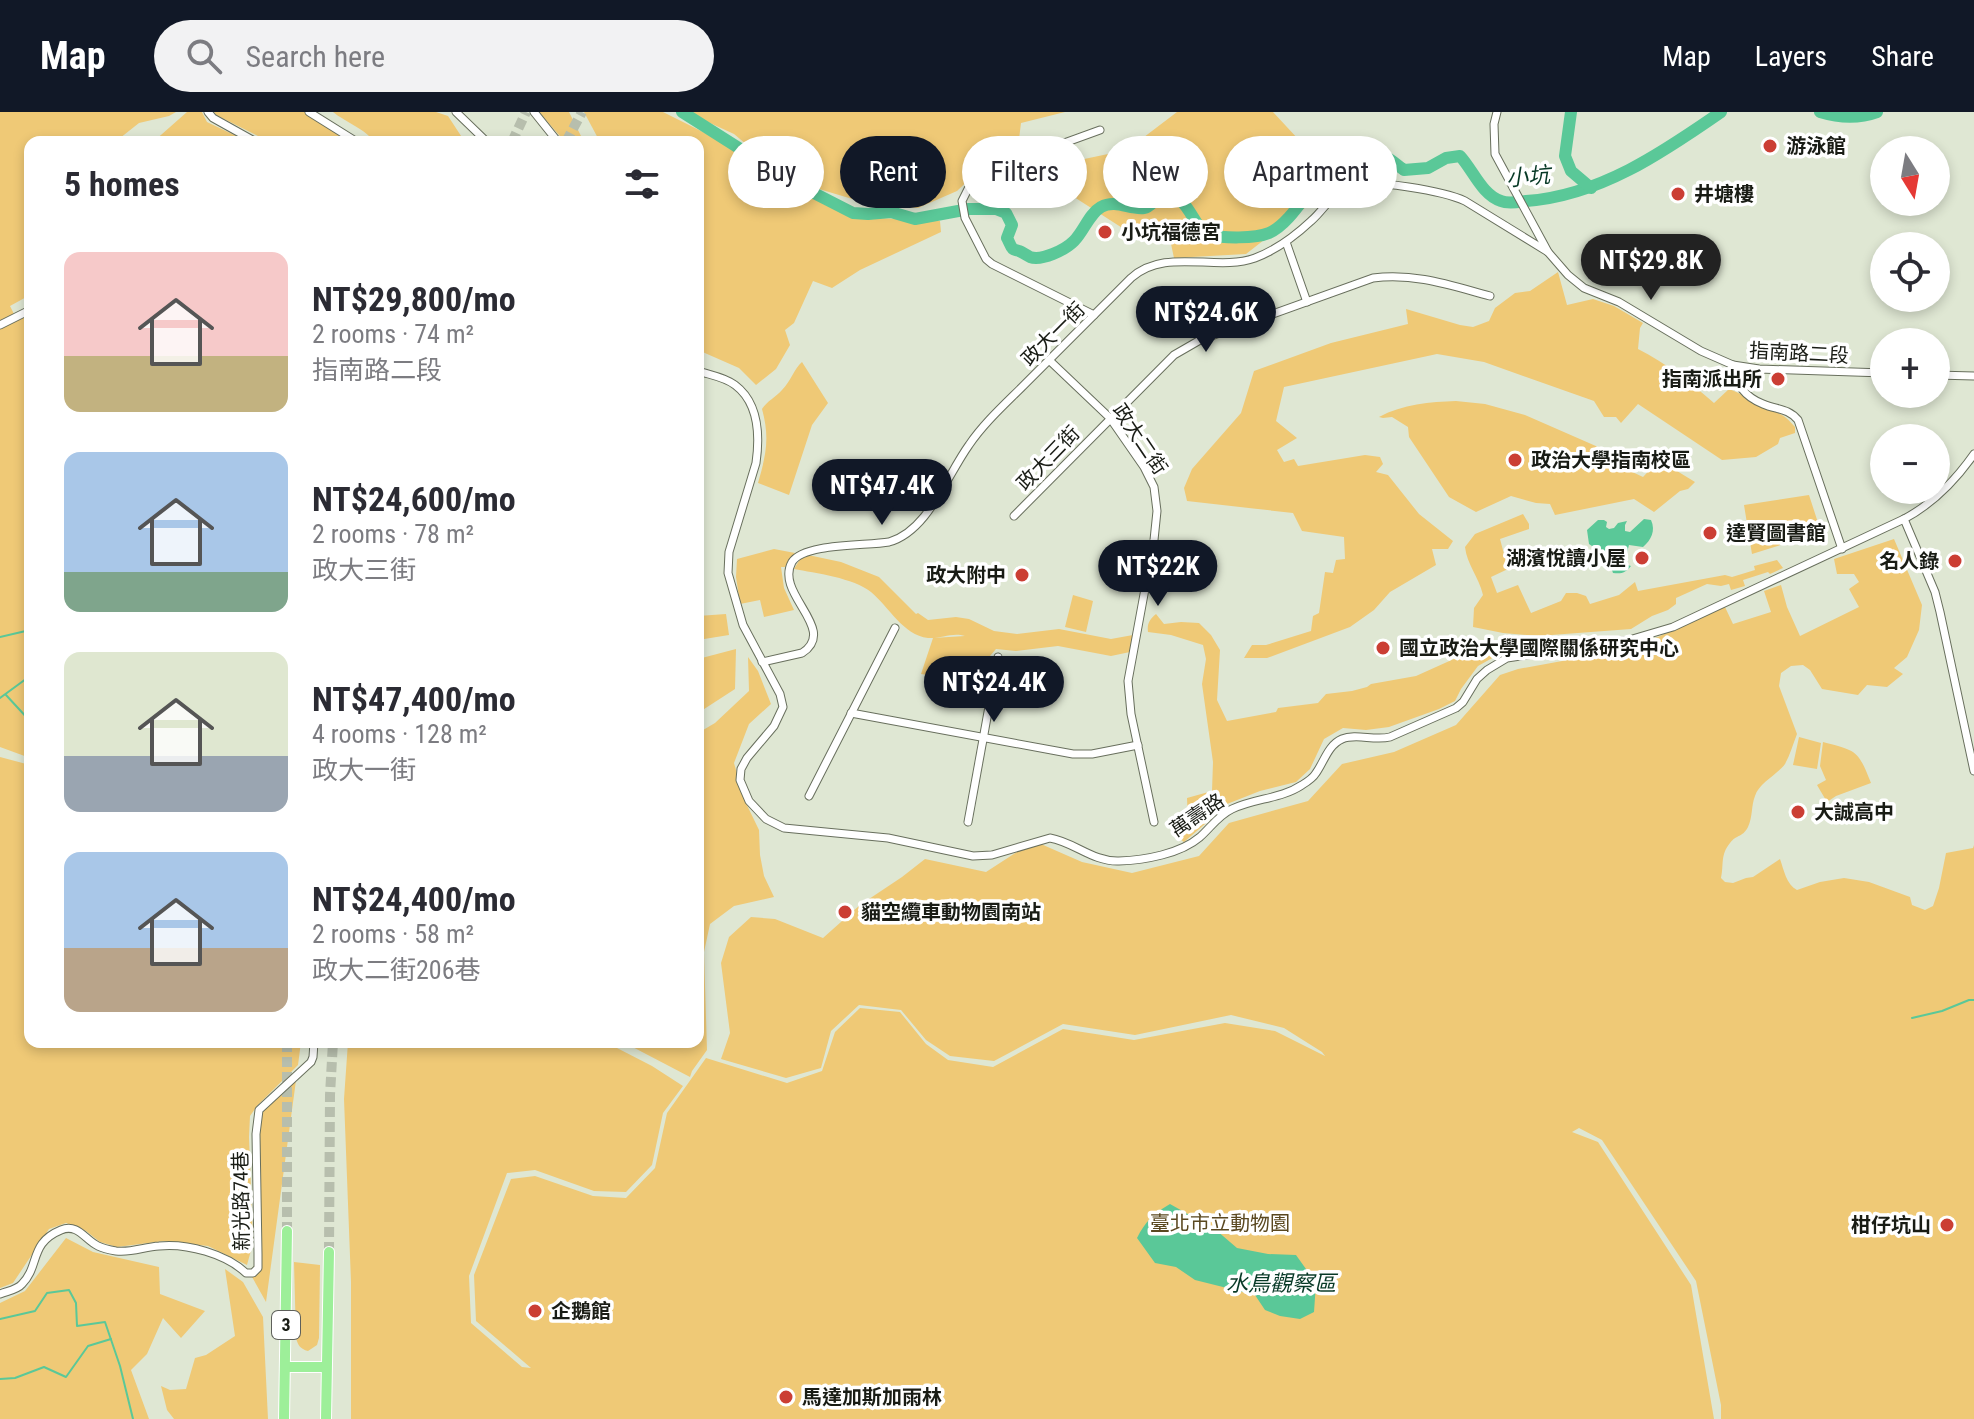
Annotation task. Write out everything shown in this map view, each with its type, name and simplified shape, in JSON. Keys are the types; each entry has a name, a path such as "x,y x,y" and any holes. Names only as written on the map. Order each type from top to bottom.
{"highway":[{"name":"3","path":"284,1419 287,1231"},
{"name":"3","path":"326,1419 329,1252"},
{"path":"285,1367 326,1367"}],"street":[{"path":"208,112 245,136"},
{"path":"309,112 347,136"},
{"path":"456,112 481,136"},
{"path":"534,112 553,136"},
{"name":"指南路二段","path":"1497,112 1494,124 1495,154 1548,252 1584,288 1619,302 1701,351 1733,365 1759,369 1870,373"},
{"path":"1094,315 986,259 965,218 962,205 968,189 987,171 1100,130"},
{"name":"政大一街","path":"762,662 802,653 812,641 812,625 789,583 789,569 794,559 813,549 884,543 910,532 923,520 951,471 980,431 1131,278 1147,266 1168,262 1250,259 1286,242 1347,186 1363,182 1453,196 1548,252"},
{"path":"1286,242 1307,302"},
{"name":"政大三街","path":"1014,516 1174,355 1189,346 1373,278 1393,276 1430,280 1490,296"},
{"path":"0,325 24,313"},
{"name":"政大二街","path":"1049,360 1110,418 1154,487 1154,540 1128,681 1131,714 1154,822"},
{"path":"1733,365 1736,380 1742,389 1764,405 1785,409 1798,420 1842,549"},
{"name":"萬壽路","path":"704,373 733,383 745,396 758,426 756,463 727,567 743,625 782,698 783,707 774,726 747,758 740,775 749,801 773,823 796,831 909,842 973,856 992,855 1050,838 1107,861 1130,860 1176,850 1198,839 1222,815 1234,808 1300,786 1315,775 1338,741 1355,737 1381,739 1456,708 1477,679 1498,663 1518,656 1651,635 1688,621 1904,519 1941,495 1974,454"},
{"path":"1950,375 1974,376"},
{"path":"1904,519 1937,602 1971,743 1974,771"},
{"path":"809,796 895,628"},
{"path":"968,822 998,657"},
{"path":"851,713 1084,755 1138,745"},
{"name":"新光路74巷","path":"0,1294 22,1285 41,1244 66,1228 78,1231 106,1249 131,1251 159,1246 183,1247 224,1257 246,1273 253,1273 258,1268 257,1115 263,1105 311,1062 314,1048"}],"green space":[{"path":"0,112 176,112 139,123 123,136 24,136 24,298 10,306 14,314 24,308 24,756 0,747"},
{"path":"187,112 202,112 207,122 236,136 160,136"},
{"path":"214,112 306,112 347,136 258,136"},
{"path":"333,112 436,112 448,116 461,136 369,136"},
{"path":"539,112 569,112 581,136 560,136"},
{"path":"584,112 663,112 728,145 728,208 824,208 824,202 858,217 940,221 941,232 860,270 832,288 813,281 794,323 785,330 790,345 776,369 756,385 739,368 704,353 704,136 597,136"},
{"path":"686,112 1065,112 1021,123 1019,136 962,136 962,186 946,196 946,136 840,136 840,195 824,190 824,136 734,134"},
{"path":"1177,112 1273,112 1295,136 1224,136 1224,208 1305,208 1246,254 1174,258 1167,225 1127,231 1087,205 1087,158 1103,155 1103,208 1208,208 1208,136 1145,136"},
{"path":"1558,272 1567,305 1593,299 1614,306 1643,323 1638,349 1678,373 1714,403 1729,389 1783,415 1795,427 1795,433 1780,438 1778,444 1756,457 1722,460 1638,404 1621,423 1616,417 1604,417 1594,401 1484,362 1437,354 1284,387 1276,421 1297,438 1277,450 1284,462 1294,459 1298,466 1365,455 1380,457 1383,464 1376,472 1388,475 1419,514 1453,541 1448,549 1432,549 1436,565 1390,592 1374,610 1350,627 1267,658 1244,658 1252,645 1266,645 1311,631 1313,616 1319,613 1325,572 1333,573 1336,560 1345,559 1344,537 1302,531 1293,513 1187,501 1184,488 1192,469 1241,413 1254,371 1331,343 1408,324 1406,309 1473,327 1489,321 1495,308 1515,293 1530,291"},
{"path":"802,362 828,403 812,425 789,495 758,483 766,446 762,409 780,392"},
{"path":"1456,401 1485,404 1525,415 1605,450 1620,451 1630,459 1626,469 1643,477 1659,460 1695,482 1654,512 1634,499 1555,515 1550,504 1511,496 1476,512 1449,497 1409,437 1408,427 1392,417 1379,417 1407,406"},
{"path":"1809,495 1823,538 1812,535 1752,554 1744,505"},
{"path":"1523,514 1529,529 1500,539 1508,569 1491,577 1497,593 1518,585 1531,613 1561,601 1566,593 1586,596 1590,604 1619,595 1635,582 1638,591 1725,575 1732,577 1755,570 1754,566 1777,560 1783,568 1743,580 1745,586 1731,590 1729,584 1707,584 1676,598 1676,604 1668,610 1631,629 1538,636 1473,627 1474,608 1483,595 1465,547 1475,534"},
{"name":"臺北市立動物園","path":"1894,539 1922,605 1919,630 1907,657 1894,668 1903,674 1887,687 1867,685 1858,695 1822,689 1803,665 1791,666 1781,673 1779,686 1797,734 1785,764 1757,791 1748,827 1727,847 1721,878 1733,883 1753,877 1780,859 1788,880 1797,890 1844,878 1869,882 1910,897 1912,905 1925,910 1933,906 1946,853 1973,848 1974,845 1974,1419 1721,1419 1721,1405 1696,1281 1602,1140 1579,1128 1572,1132 1598,1142 1691,1285 1714,1419 351,1419 351,1282 344,1099 348,1048 617,1048 683,1086 663,1113 652,1165 626,1192 594,1191 535,1170 507,1173 469,1276 471,1323 522,1367 531,1368 476,1321 474,1275 511,1179 535,1176 593,1196 626,1198 655,1168 667,1113 706,1058 787,1083 822,1071 835,1032 860,1008 900,1012 926,1044 948,1060 993,1067 1063,1029 1134,1040 1225,1023 1275,1031 1325,1056 1284,1028 1231,1015 1135,1035 1063,1024 994,1061 950,1056 926,1040 901,1010 859,1005 831,1031 821,1068 786,1078 721,1059 730,1033 721,963 729,937 751,917 775,919 823,938 860,905 925,859 986,872 1034,841 1082,862 1132,873 1199,856 1229,823 1308,801 1342,764 1394,752 1456,725 1500,675 1633,648 1725,607 1733,624 1771,612 1764,591 1781,585 1800,636 1859,607 1849,589 1859,582 1854,574 1837,574 1834,559"},
{"path":"774,549 795,553 785,567 781,567 784,588 794,610 764,617 760,600 740,604 737,559"},
{"path":"808,555 841,562 879,577 916,614 928,620 969,619 994,631 1017,634 1059,629 1111,639 1133,635 1130,652 1111,656 1058,646 1016,651 996,649 990,656 993,663 989,685 921,674 933,638 911,632 864,587 794,569 800,559"},
{"path":"1073,595 1093,601 1086,632 1065,627"},
{"path":"726,614 729,635 704,639 704,616"},
{"path":"1156,614 1164,624 1199,623 1211,635 1220,650 1217,700 1227,721 1276,712 1278,708 1318,703 1326,694 1416,676 1475,647 1505,640 1503,652 1478,666 1455,701 1389,727 1366,730 1343,728 1324,739 1310,769 1296,782 1227,804 1216,810 1184,842 1172,833 1188,823 1187,798 1212,791 1213,762 1202,684 1206,659 1203,645 1148,632 1149,622"},
{"path":"736,649 735,689 704,709 704,657"},
{"path":"748,657 758,671 771,704 749,724 734,763 744,799 759,830 764,876 774,897 734,906 710,924 704,952 704,729 749,691"},
{"path":"1799,737 1821,743 1817,769 1793,765"},
{"path":"1823,742 1855,754 1871,783 1827,802 1817,785 1826,780 1820,766"},
{"path":"0,757 24,763 24,1048 300,1048 298,1065 250,1116 253,1243 247,1265 208,1246 164,1241 117,1247 100,1242 86,1231 66,1223 49,1229 13,1283 0,1288"},
{"path":"704,952 707,1050 690,1077 634,1048 704,1048"},
{"path":"297,1073 266,1302 251,1275 259,1249 255,1117"},
{"path":"66,1238 93,1252 159,1267 160,1294 205,1311 181,1338 163,1318 147,1354 131,1370 149,1419 0,1419 0,1303 25,1291"},
{"path":"294,1262 320,1265 319,1338 317,1345 308,1351 300,1346 296,1338"},
{"path":"225,1269 243,1282 263,1317 268,1419 174,1419 167,1410 161,1386 170,1390 186,1389 195,1358 206,1355 235,1336"}],"water":[{"path":"1644,519 1651,520 1653,532 1650,538 1643,547 1629,545 1624,564 1631,566 1623,572 1613,573 1607,556 1589,544 1587,530 1598,520 1607,522 1609,529 1627,521 1625,531 1630,532"},
{"name":"水鳥觀察區","path":"1170,1204 1216,1230 1237,1248 1296,1255 1316,1283 1314,1312 1300,1319 1280,1316 1265,1310 1255,1295 1195,1280 1176,1267 1155,1263 1137,1238 1150,1218"}],"waterway":[{"name":"小坑","path":"682,112 753,157 761,175 781,188 808,190 853,213 891,212 915,219 969,209 996,209 1006,213 1012,225 1007,238 1012,248 1035,258 1053,254 1070,244 1101,207 1118,204 1144,208 1164,195 1179,199 1207,235 1239,237 1269,233 1292,213 1325,171 1351,153 1380,154 1404,170 1428,168 1446,158 1460,156 1494,198 1513,202 1553,197 1579,191 1629,170 1721,112"},
{"path":"1571,112 1565,156 1571,171 1591,188"},
{"path":"1820,112 1849,117 1877,112"},
{"path":"0,637 24,631"},
{"path":"0,698 24,680"},
{"path":"6,695 24,714"},
{"path":"1912,1018 1974,1000"},
{"path":"0,1319 35,1311 47,1293 69,1290 76,1303 77,1326 105,1322 133,1419"},
{"path":"0,1379 15,1378 44,1367 66,1377 88,1346 111,1339"}],"tunnel":[{"path":"515,136 526,112"},
{"path":"569,136 582,112"},
{"path":"287,1048 287,1231"},
{"path":"329,1252 333,1048"}],"place":[{"name":"游泳館","path":"1770,146"},
{"name":"井塘樓","path":"1678,194"},
{"name":"小坑福德宮","path":"1105,232"},
{"name":"指南派出所","path":"1778,379"},
{"name":"政治大學指南校區","path":"1515,460"},
{"name":"達賢圖書館","path":"1710,533"},
{"name":"湖濱悅讀小屋","path":"1642,558"},
{"name":"名人錄","path":"1955,561"},
{"name":"政大附中","path":"1022,575"},
{"name":"國立政治大學國際關係研究中心","path":"1383,648"},
{"name":"大誠高中","path":"1798,812"},
{"name":"貓空纜車動物園南站","path":"845,912"},
{"name":"柑仔坑山","path":"1947,1225"},
{"name":"企鵝館","path":"535,1311"},
{"name":"馬達加斯加雨林","path":"786,1397"}]}
